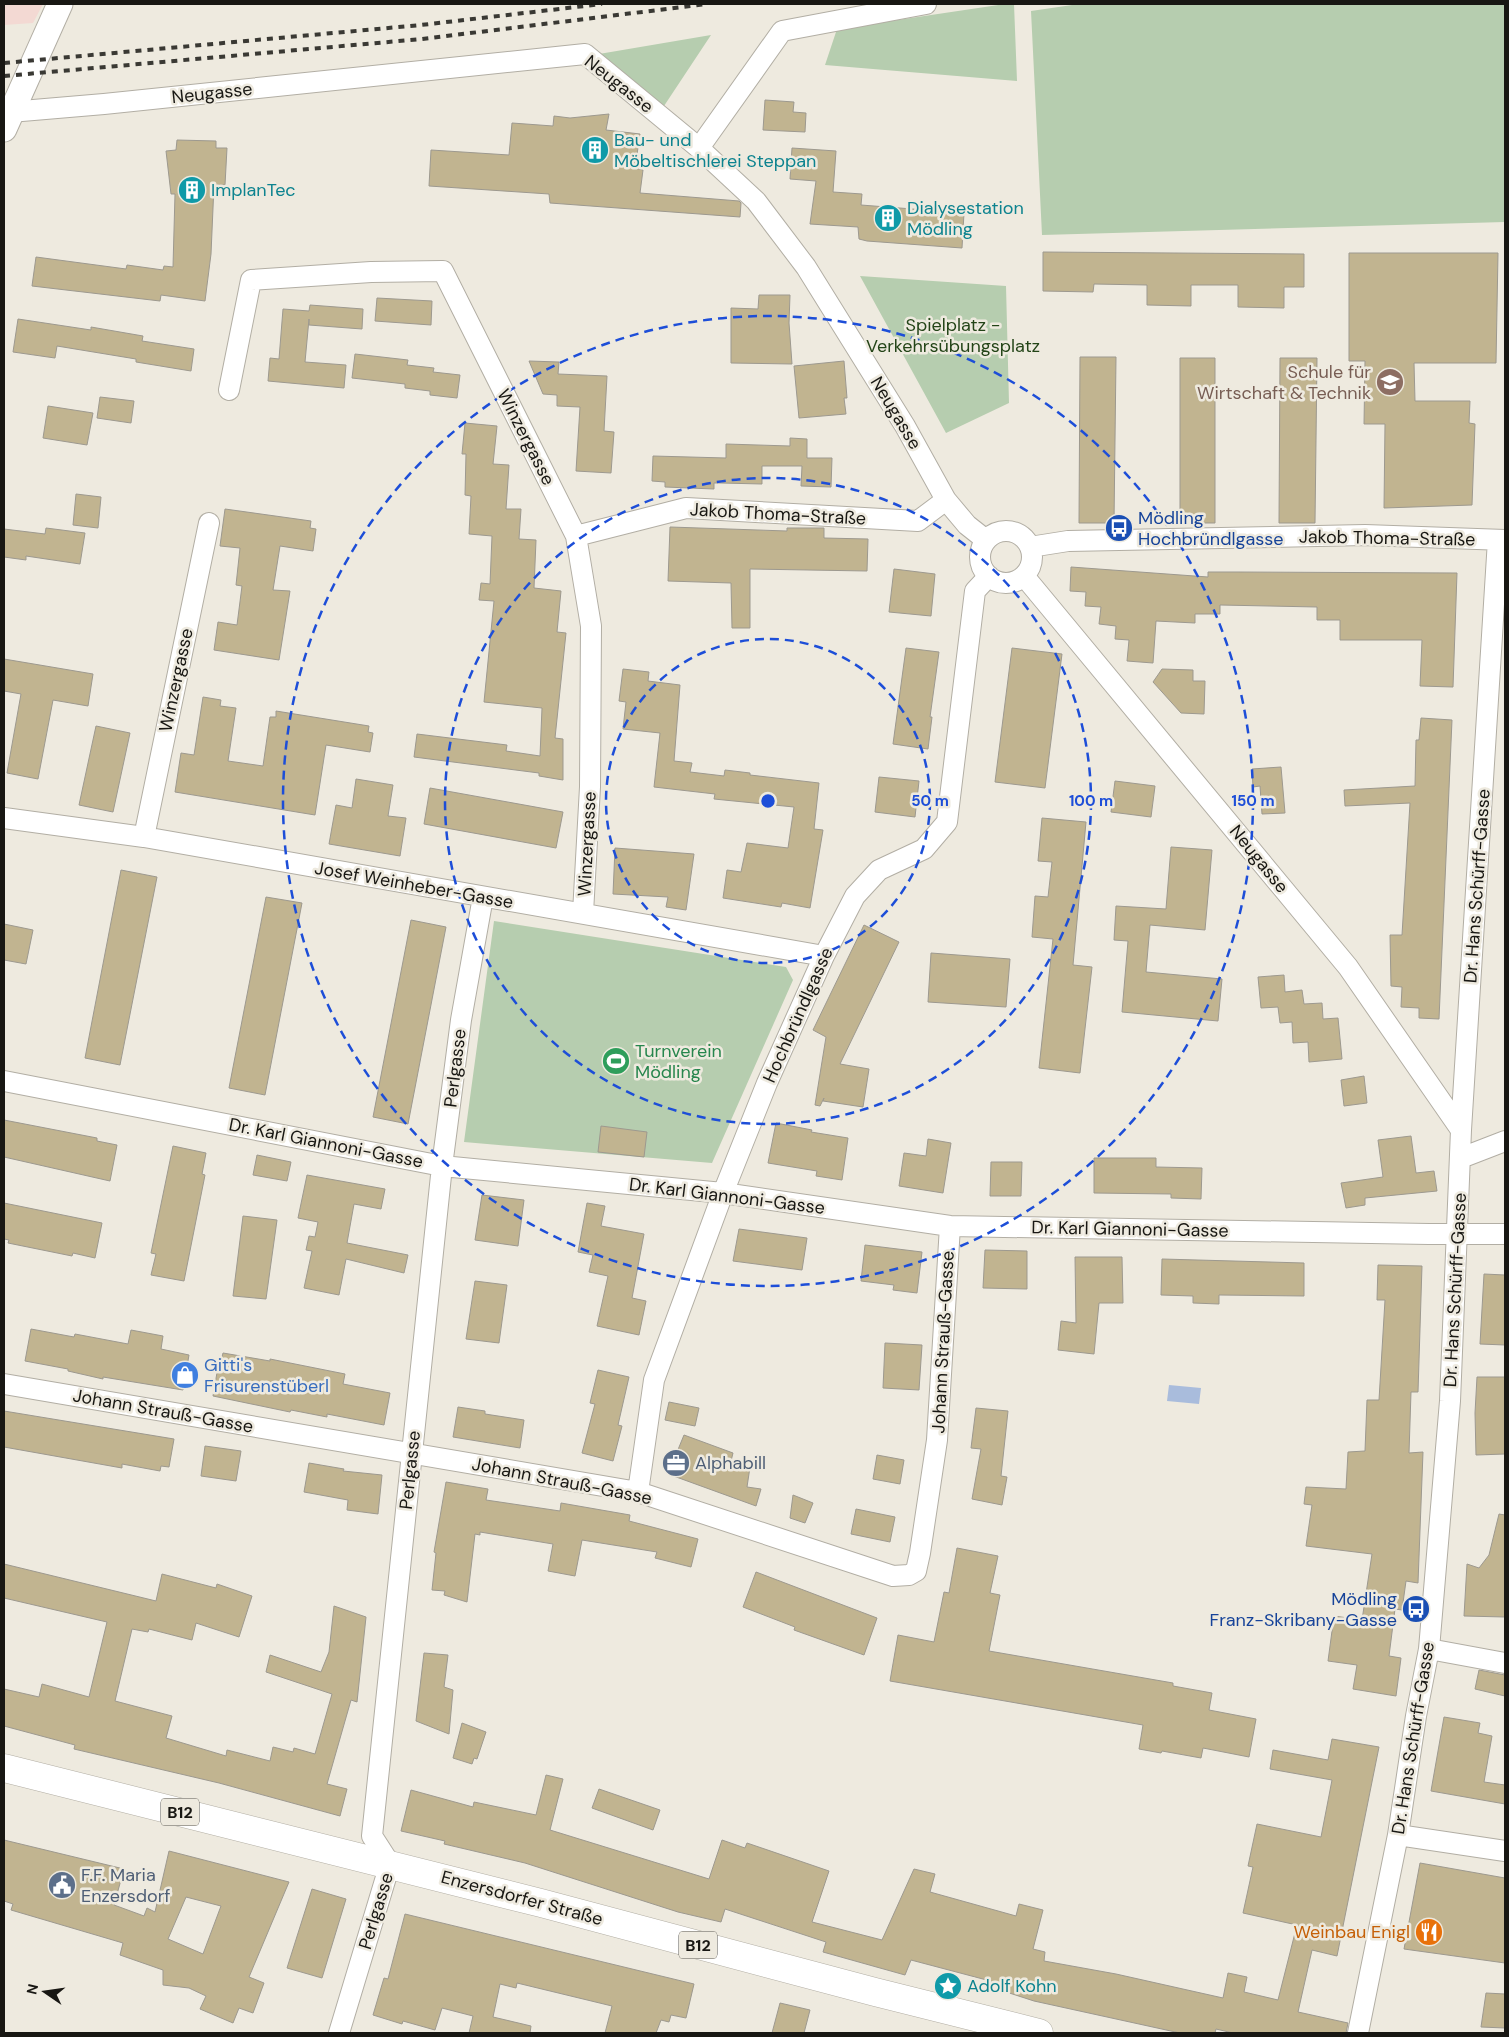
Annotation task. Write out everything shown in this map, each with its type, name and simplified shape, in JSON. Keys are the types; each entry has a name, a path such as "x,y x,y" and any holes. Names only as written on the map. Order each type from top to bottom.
{"main road":[{"name":"Enzersdorfer Straße","path":"4,1768 390,1864 875,1992 1039,2033"}],"street":[{"path":"7,120 60,4"},
{"path":"700,148 782,30 926,4"},
{"name":"Neugasse","path":"7,120 104,104 585,54 700,148 756,201 806,267 905,426 946,500 967,525 986,540"},
{"name":"Winzergasse","path":"229,390 251,280 371,272 442,271 576,536 591,626 590,787 583,913"},
{"name":"Jakob Thoma-Straße","path":"576,536 686,508 918,521 946,500"},
{"name":"Winzergasse","path":"144,837 209,523"},
{"path":"1006,531 1020,535 1030,547 1031,563 1024,576 1018,580 1003,582 989,576 981,563 982,547 986,540 999,532 1006,531"},
{"name":"Jakob Thoma-Straße","path":"1030,547 1068,542 1365,535 1502,540"},
{"name":"Dr. Hans Schürff-Gasse","path":"1358,2033 1398,1835 1416,1716 1429,1649 1450,1401 1461,1130 1502,540"},
{"name":"Hochbründlgasse","path":"638,1492 654,1380 723,1193 767,1082 824,956 855,896 879,870 924,850 947,822 976,591 989,576"},
{"name":"Neugasse","path":"1024,576 1348,967 1461,1130"},
{"name":"Josef Weinheber-Gasse","path":"4,818 144,837 824,956"},
{"name":"Perlgasse","path":"339,2033 390,1864 372,1836 442,1166 461,1020 483,897"},
{"name":"Dr. Karl Giannoni-Gasse","path":"4,1081 442,1166 723,1193 950,1226 1505,1234"},
{"path":"1461,1158 1505,1141"},
{"name":"Johann Strauß-Gasse","path":"4,1384 638,1492 893,1576 909,1575 916,1571 920,1553 937,1440 950,1226"},
{"path":"1429,1649 1505,1663"},
{"path":"1398,1835 1505,1850"}],"shaded area":[{"path":"4,4 43,4 33,23 4,25"}],"green space":[{"path":"1014,4 1017,81 825,65 837,29"},
{"path":"1079,4 1505,4 1505,222 1042,235 1031,11"},
{"path":"711,35 664,106 599,54"},
{"name":"Spielplatz - Verkehrsübungsplatz","path":"860,276 1006,286 1009,403 946,433"},
{"name":"Turnverein Mödling","path":"494,921 786,967 793,980 712,1163 464,1142"}],"water":[{"path":"1169,1385 1201,1388 1199,1404 1167,1401"}],"building":[{"path":"765,100 794,102 793,112 806,113 805,132 763,130"},
{"path":"609,114 606,130 640,134 635,168 643,170 640,193 739,201 741,203 740,217 550,203 549,194 429,186 431,150 509,155 512,123 553,126 554,116 570,118"},
{"path":"177,140 216,141 216,148 227,148 225,185 214,185 211,254 205,301 161,295 160,301 32,286 36,257 126,269 127,265 163,270 164,266 173,267 175,194 171,194 166,151 176,150"},
{"name":"Dialysestation Mödling","path":"792,148 836,151 833,192 862,194 861,205 964,213 962,248 867,241 859,239 858,227 810,224 816,181 790,179"},
{"path":"1043,252 1304,254 1304,287 1284,287 1284,308 1238,307 1238,285 1191,285 1191,306 1147,305 1147,285 1094,284 1093,292 1043,291"},
{"name":"Schule für Wirtschaft & Technik","path":"1349,253 1498,253 1496,363 1414,363 1415,401 1470,401 1469,423 1475,424 1472,505 1384,508 1385,424 1364,424 1365,361 1349,361"},
{"path":"759,295 790,295 789,323 792,364 731,363 731,308 758,309"},
{"path":"377,298 432,301 431,325 375,321"},
{"path":"310,305 363,309 362,329 309,325 309,319 305,362 346,365 344,388 268,381 270,358 279,359 283,309 309,311"},
{"path":"18,319 91,330 91,327 143,336 142,341 194,349 191,371 136,362 136,359 57,346 55,358 13,352"},
{"path":"355,354 408,360 407,365 434,368 433,372 460,375 457,398 430,395 430,391 405,388 405,384 352,378"},
{"path":"1080,357 1116,357 1114,523 1079,523"},
{"path":"1180,358 1215,358 1215,523 1180,523"},
{"path":"1280,358 1317,358 1315,523 1279,523"},
{"path":"529,361 559,362 558,374 607,376 604,431 614,432 611,473 576,471 580,407 557,406 557,395 543,394"},
{"path":"844,361 847,398 844,398 846,414 799,418 794,366"},
{"path":"100,397 134,401 131,423 97,418"},
{"path":"48,406 93,413 87,445 43,438"},
{"path":"465,423 497,426 493,464 509,465 506,509 521,509 519,539 536,540 534,588 561,591 557,632 566,633 555,738 563,739 563,780 539,776 539,773 414,757 417,734 507,745 506,751 540,756 542,708 484,702 494,601 479,600 481,583 490,584 492,536 469,534 471,496 465,495 466,454 462,454"},
{"path":"790,438 807,439 807,458 832,458 831,487 801,486 802,466 762,466 762,484 714,483 714,489 665,487 665,482 652,481 653,456 726,458 726,444 790,446"},
{"path":"76,494 101,497 98,528 73,525"},
{"path":"225,509 311,521 310,528 316,529 313,551 280,546 273,590 290,591 279,660 214,650 218,622 237,625 242,586 236,585 240,548 220,546"},
{"path":"670,527 787,531 787,528 824,528 824,538 868,539 867,571 750,569 750,628 732,628 731,583 668,581"},
{"path":"46,528 85,533 80,564 26,556 26,560 4,557 4,529 45,534"},
{"path":"1071,567 1208,577 1208,572 1457,573 1453,687 1420,686 1422,640 1340,640 1340,620 1317,620 1317,607 1220,605 1220,614 1195,614 1195,623 1156,621 1153,663 1127,661 1129,640 1115,639 1116,626 1099,624 1101,607 1085,606 1086,592 1070,591"},
{"path":"894,569 935,574 931,616 889,612"},
{"path":"906,648 939,652 930,717 932,717 928,749 893,744"},
{"path":"1012,648 1062,654 1045,788 995,782"},
{"path":"4,659 93,674 88,706 53,700 38,779 7,773 21,694 4,691"},
{"path":"623,669 649,672 648,681 680,685 674,761 692,763 690,772 724,776 725,770 750,773 750,775 819,783 814,829 823,830 810,908 782,903 781,907 723,898 727,870 741,872 747,843 788,848 794,807 714,799 715,794 654,787 660,733 623,729 626,702 619,701"},
{"path":"1162,669 1193,670 1193,681 1205,681 1204,714 1181,713 1153,682"},
{"path":"203,697 221,700 220,706 236,708 228,761 263,766 270,717 276,717 276,711 369,726 368,732 373,733 370,752 326,745 315,815 175,792 181,753 194,755"},
{"path":"1421,718 1452,720 1439,1019 1419,1018 1419,1008 1401,1007 1402,987 1391,986 1390,935 1402,935 1410,803 1345,806 1344,790 1415,786 1416,740 1419,740"},
{"path":"96,726 130,733 113,812 79,805"},
{"path":"1281,767 1285,813 1262,814 1260,786 1253,787 1252,769"},
{"path":"879,777 919,781 915,817 875,812"},
{"path":"356,779 393,785 388,816 406,818 400,856 329,844 336,805 352,808"},
{"path":"1115,781 1155,786 1151,817 1111,812"},
{"path":"430,788 563,812 556,848 424,824"},
{"path":"1042,818 1086,822 1073,965 1092,967 1080,1073 1039,1068 1053,939 1032,937 1035,896 1048,897 1052,862 1038,861"},
{"path":"1171,847 1212,850 1205,930 1150,925 1146,972 1222,979 1218,1021 1122,1012 1128,941 1114,940 1116,906 1166,909"},
{"path":"615,848 694,854 686,910 666,907 668,897 613,894"},
{"path":"121,870 157,877 120,1065 85,1058"},
{"path":"266,897 302,903 265,1095 229,1088"},
{"path":"411,920 446,927 408,1124 373,1117"},
{"path":"4,924 33,930 26,964 4,960"},
{"path":"864,925 899,942 840,1064 869,1069 863,1107 823,1101 824,1098 820,1106 815,1105 826,1037 813,1030"},
{"path":"931,953 1010,959 1006,1007 928,1002"},
{"path":"1284,975 1285,992 1302,990 1304,1004 1322,1003 1323,1019 1338,1018 1342,1059 1309,1062 1308,1042 1293,1043 1292,1022 1280,1023 1278,1007 1261,1008 1258,977"},
{"path":"1364,1076 1367,1103 1344,1106 1341,1080"},
{"path":"4,1120 97,1138 97,1141 117,1145 110,1181 4,1157"},
{"path":"776,1123 812,1130 811,1132 848,1138 842,1180 816,1176 817,1171 768,1163"},
{"path":"601,1126 647,1132 644,1157 598,1152"},
{"path":"1411,1136 1416,1173 1434,1171 1437,1191 1365,1198 1365,1205 1346,1208 1341,1183 1383,1177 1378,1140"},
{"path":"928,1139 951,1143 943,1193 899,1186 904,1153 926,1156"},
{"path":"173,1146 206,1153 202,1174 205,1175 184,1281 151,1275 156,1254 151,1253"},
{"path":"257,1155 291,1162 287,1181 253,1175"},
{"path":"1094,1158 1156,1158 1156,1167 1202,1168 1201,1199 1171,1198 1171,1194 1094,1193"},
{"path":"991,1162 1022,1162 1021,1196 990,1196"},
{"path":"307,1175 385,1189 381,1209 354,1204 347,1243 408,1255 404,1273 346,1259 339,1295 304,1288 312,1251 306,1250 309,1236 315,1237 318,1222 298,1218"},
{"path":"482,1195 524,1200 518,1246 475,1240"},
{"path":"4,1203 102,1223 95,1258 73,1253 72,1256 8,1243 9,1240 4,1239"},
{"path":"587,1203 605,1206 601,1226 644,1234 632,1298 646,1301 639,1335 597,1326 608,1276 589,1272 593,1255 578,1252"},
{"path":"243,1216 277,1220 266,1299 233,1296"},
{"path":"739,1229 807,1238 802,1270 733,1261"},
{"path":"865,1245 922,1252 917,1293 893,1290 894,1285 861,1281"},
{"path":"985,1250 1027,1251 1027,1289 983,1288"},
{"path":"1075,1257 1122,1257 1123,1303 1099,1303 1094,1354 1058,1350 1061,1321 1076,1323"},
{"path":"1162,1259 1304,1263 1304,1296 1219,1295 1219,1304 1193,1303 1193,1296 1161,1295"},
{"path":"1378,1265 1422,1266 1418,1392 1411,1392 1409,1453 1423,1452 1418,1583 1406,1581 1402,1610 1395,1609 1389,1656 1401,1658 1396,1696 1353,1689 1357,1665 1328,1661 1334,1616 1362,1620 1372,1554 1306,1546 1312,1505 1304,1504 1306,1487 1346,1489 1348,1452 1365,1451 1367,1400 1379,1400 1385,1300 1377,1300"},
{"path":"1484,1274 1505,1275 1505,1345 1480,1344"},
{"path":"475,1281 507,1285 499,1343 466,1339"},
{"path":"31,1329 74,1337 75,1334 128,1344 131,1330 163,1336 161,1349 189,1355 183,1390 103,1377 103,1379 68,1371 68,1369 25,1361"},
{"path":"885,1343 922,1345 919,1390 883,1388"},
{"path":"223,1353 270,1361 270,1359 345,1374 343,1384 390,1393 384,1425 327,1414 327,1417 291,1410 290,1412 213,1396 219,1361 221,1361"},
{"path":"598,1370 629,1377 618,1425 622,1426 613,1461 582,1453 595,1404 590,1403"},
{"path":"1477,1377 1505,1377 1505,1454 1476,1455 1475,1413"},
{"path":"669,1402 699,1408 695,1426 665,1420"},
{"path":"458,1407 485,1411 485,1414 524,1420 520,1448 453,1437"},
{"path":"976,1408 1008,1411 1001,1476 1007,1477 1002,1505 972,1499 981,1449 971,1448"},
{"path":"4,1411 174,1439 169,1467 161,1466 160,1471 122,1464 122,1468 4,1447"},
{"path":"684,1435 733,1453 731,1461 750,1467 747,1487 761,1489 756,1506 668,1474"},
{"path":"205,1446 241,1451 236,1481 201,1476"},
{"path":"877,1455 904,1460 900,1484 873,1479"},
{"path":"309,1463 344,1469 343,1471 382,1475 378,1514 347,1510 348,1500 304,1492"},
{"path":"446,1482 488,1489 486,1500 560,1511 561,1503 630,1515 629,1521 698,1539 691,1567 655,1558 657,1552 582,1540 575,1576 548,1571 553,1544 480,1532 480,1535 475,1534 467,1602 444,1595 445,1591 432,1590 436,1553 434,1552"},
{"path":"793,1495 813,1503 805,1523 790,1518"},
{"path":"856,1509 895,1517 890,1542 851,1534"},
{"path":"1499,1514 1505,1515 1505,1617 1464,1616 1467,1564 1479,1568 1489,1555"},
{"path":"957,1548 998,1556 990,1593 1000,1595 989,1651 1173,1683 1173,1686 1212,1693 1209,1710 1256,1719 1249,1757 1203,1748 1201,1758 1139,1749 1143,1725 890,1681 898,1635 934,1642 944,1592 949,1593"},
{"path":"4,1564 156,1601 162,1574 216,1588 217,1584 252,1596 239,1637 196,1623 192,1640 149,1629 148,1632 132,1629 115,1701 172,1716 166,1738 226,1756 227,1750 270,1761 273,1747 293,1752 294,1748 315,1754 332,1694 266,1672 270,1655 321,1672 329,1652 334,1606 366,1617 357,1702 351,1700 327,1784 347,1789 340,1816 219,1783 74,1749 75,1745 4,1726 4,1689 39,1697 42,1684 89,1697 107,1622 4,1598"},
{"path":"756,1572 877,1618 864,1655 794,1630 795,1627 743,1607"},
{"path":"424,1653 448,1655 444,1687 453,1690 449,1734 416,1721"},
{"path":"1479,1670 1505,1675 1505,1696 1475,1689"},
{"path":"1444,1717 1480,1723 1478,1733 1492,1736 1484,1782 1505,1785 1505,1804 1431,1791"},
{"path":"462,1723 486,1732 477,1759 474,1758 472,1764 453,1758"},
{"path":"1332,1739 1379,1747 1337,1956 1312,1950 1298,2012 1348,2023 1346,2033 1233,2033 1216,2029 1215,2033 1180,2033 1034,2001 997,1989 998,1983 911,1960 905,1975 823,1952 826,1942 725,1909 721,1922 678,1912 525,1863 444,1844 445,1841 401,1831 411,1790 473,1807 474,1802 536,1815 546,1775 563,1779 550,1830 709,1879 722,1840 745,1848 747,1843 829,1871 812,1922 882,1940 914,1869 935,1874 930,1892 1016,1916 1019,1904 1043,1910 1033,1949 1045,1952 1044,1961 1116,1974 1223,1998 1228,1973 1247,1977 1244,1992 1278,2000 1297,1925 1243,1913 1253,1867 1248,1866 1257,1824 1321,1837 1332,1780 1270,1769 1273,1750 1328,1760"},
{"path":"599,1789 660,1810 653,1830 592,1808"},
{"path":"4,1840 124,1869 114,1905 144,1916 147,1908 155,1912 169,1851 289,1882 249,1977 264,1983 253,2013 239,2008 233,2023 200,2009 206,1996 189,1988 163,1985 163,1970 120,1955 123,1943 11,1910 13,1904 4,1901","holes":["186,1897 221,1906 203,1954 168,1939"]},
{"path":"1420,1863 1505,1878 1505,1963 1404,1949"},
{"path":"312,1889 346,1899 322,1978 287,1968"},
{"path":"405,1914 694,1984 686,2018 671,2015 669,2022 661,2020 656,2033 605,2033 612,2006 517,1983 516,1988 500,1984 493,2017 531,2026 530,2033 469,2033 473,2016 442,2008 435,2030 403,2021 402,2024 373,2015 384,1978 388,1979"},
{"path":"1486,1993 1505,1994 1505,2028 1481,2027"},
{"path":"780,2003 810,2010 804,2033 772,2033"}],"railway":[{"path":"4,63 421,25 602,4"},
{"path":"4,76 422,39 707,4"}],"place":[{"name":"Bau- und Möbeltischlerei Steppan","path":"595,150"},
{"name":"ImplanTec","path":"192,190"},
{"name":"Dialysestation Mödling","path":"888,218"},
{"name":"Schule für Wirtschaft & Technik","path":"1390,382"},
{"name":"Mödling Hochbründlgasse","path":"1119,528"},
{"name":"Turnverein Mödling","path":"616,1061"},
{"name":"Gitti's Frisurenstüberl","path":"185,1375"},
{"name":"Alphabill","path":"676,1463"},
{"name":"Mödling Franz-Skribany-Gasse","path":"1416,1609"},
{"name":"F.F. Maria Enzersdorf","path":"62,1885"},
{"name":"Weinbau Enigl","path":"1429,1932"},
{"name":"Adolf Kohn","path":"948,1986"}]}
